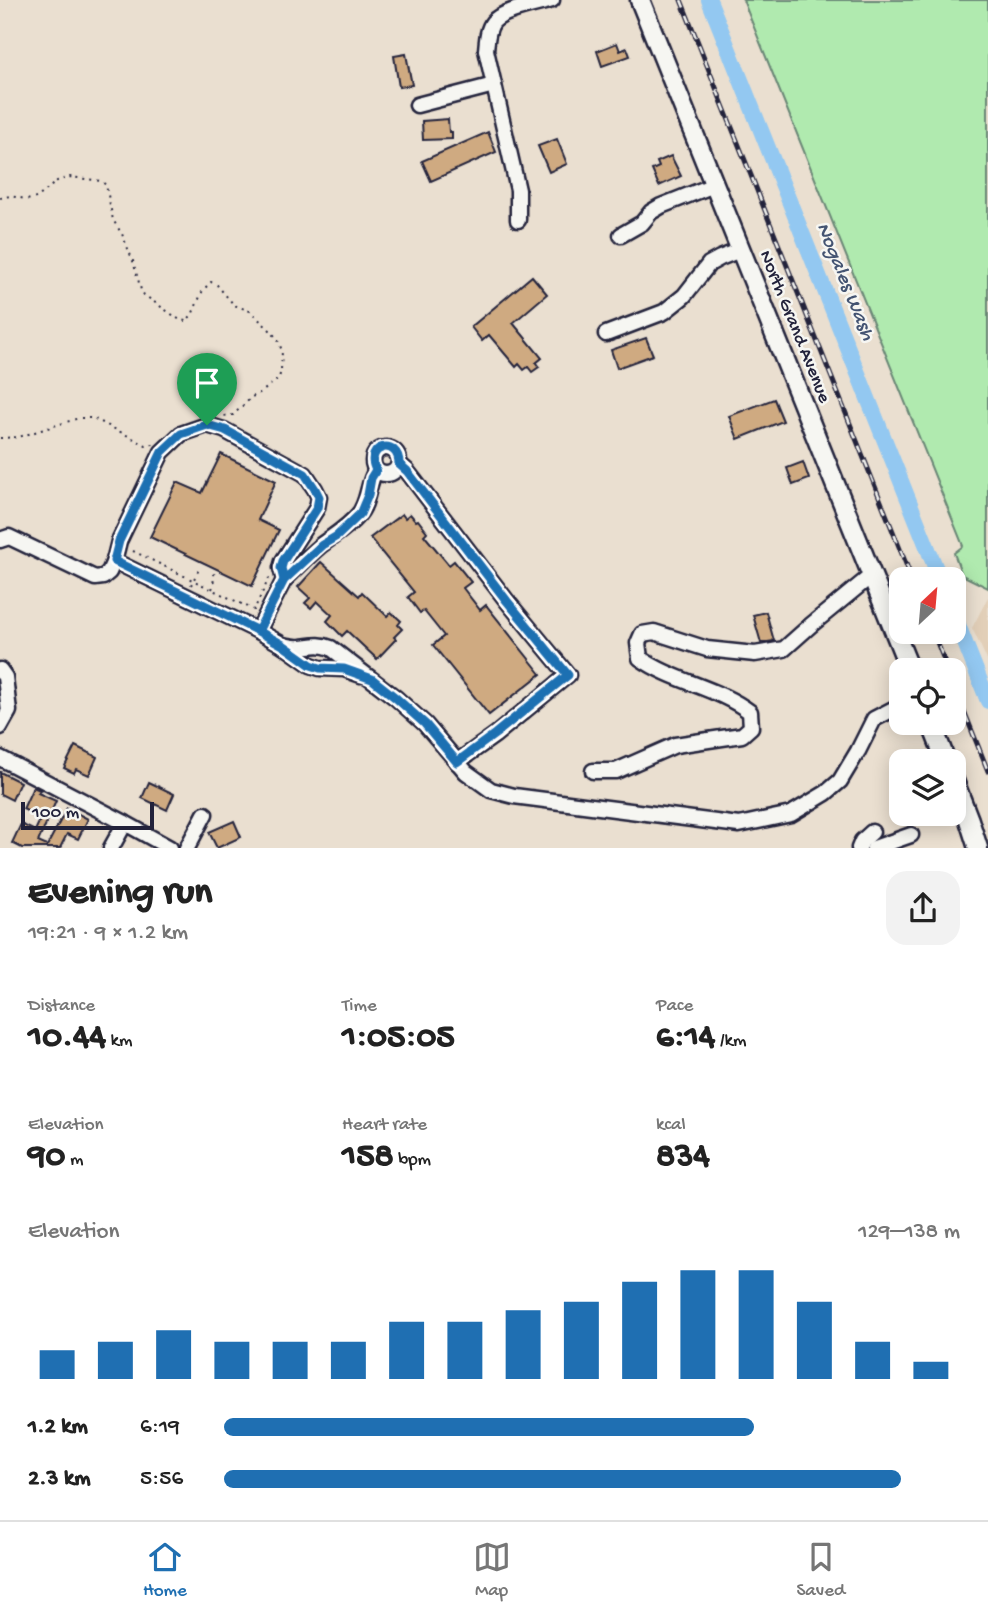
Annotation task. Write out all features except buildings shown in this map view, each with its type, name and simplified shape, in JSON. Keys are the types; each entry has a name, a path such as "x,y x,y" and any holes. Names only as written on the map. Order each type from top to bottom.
{"main road":[{"name":"North Grand Avenue","path":"640,0 905,658"},
{"path":"966,812 978,848"}],"street":[{"path":"518,220 518,190 485,50 487,37 491,24 501,15 552,0"},
{"path":"417,105 494,85"},
{"path":"621,235 642,223 651,212 662,206 714,186"},
{"path":"606,334 664,312 684,296 709,264 740,250"},
{"path":"0,540 9,537 95,578 103,577 109,572 119,541 162,452 181,434 207,425 225,430 305,474 319,497 317,508 283,561 258,631"},
{"path":"399,464 391,473 383,474 376,470 372,462 377,450 385,447 393,449 399,464 568,675 457,762"},
{"path":"277,578 337,536 360,514 376,470"},
{"path":"114,561 258,631 311,665 344,669 372,679"},
{"path":"593,771 616,771 675,745 742,735 751,727 750,712 736,702 656,670 640,659 638,643 642,634 654,632 707,649 755,654 784,649 872,575"},
{"path":"283,645 297,648 323,645 331,648 396,698 425,724 466,772 491,790 514,796 739,825 791,814 826,793 849,769 874,719 889,711"},
{"path":"0,670 5,677 9,711 0,727"},
{"path":"0,758 170,848"},
{"path":"187,848 205,814"},
{"path":"111,848 125,823"},
{"path":"859,848 872,832"},
{"path":"874,848 911,835"}],"path":[{"path":"0,198 31,200 57,181 70,177 102,181 106,185 113,220 122,234 144,295 180,320 186,321 192,315 203,290 211,282 217,285 234,305 250,311 270,330 282,351 279,378 233,415 214,415"},
{"path":"0,438 19,437 79,418 93,418 146,445 157,444"},
{"path":"133,551 254,610 277,578"},
{"path":"186,596 200,567"},
{"path":"211,589 216,570"}],"shaded area":[{"path":"988,597 988,662 972,628"}],"green space":[{"path":"743,0 988,0 988,588 966,577 966,567 959,567 954,553 963,546"}],"waterway":[{"name":"Nogales Wash","path":"709,0 935,567"},
{"name":"Nogales Wash","path":"965,644 988,701"}],"railway":[{"path":"681,0 907,567"},
{"path":"938,644 943,658"},
{"path":"966,716 988,771"}],"route":[{"path":"207,425 181,434 162,452 119,541 114,561 258,631 284,580 360,514 376,470 372,462 374,454 381,448 393,449 399,464 568,675 457,762 425,724 372,679 344,669 311,665 258,631 284,580 281,568 283,561 317,508 319,497 305,474 225,430 207,425"}]}
